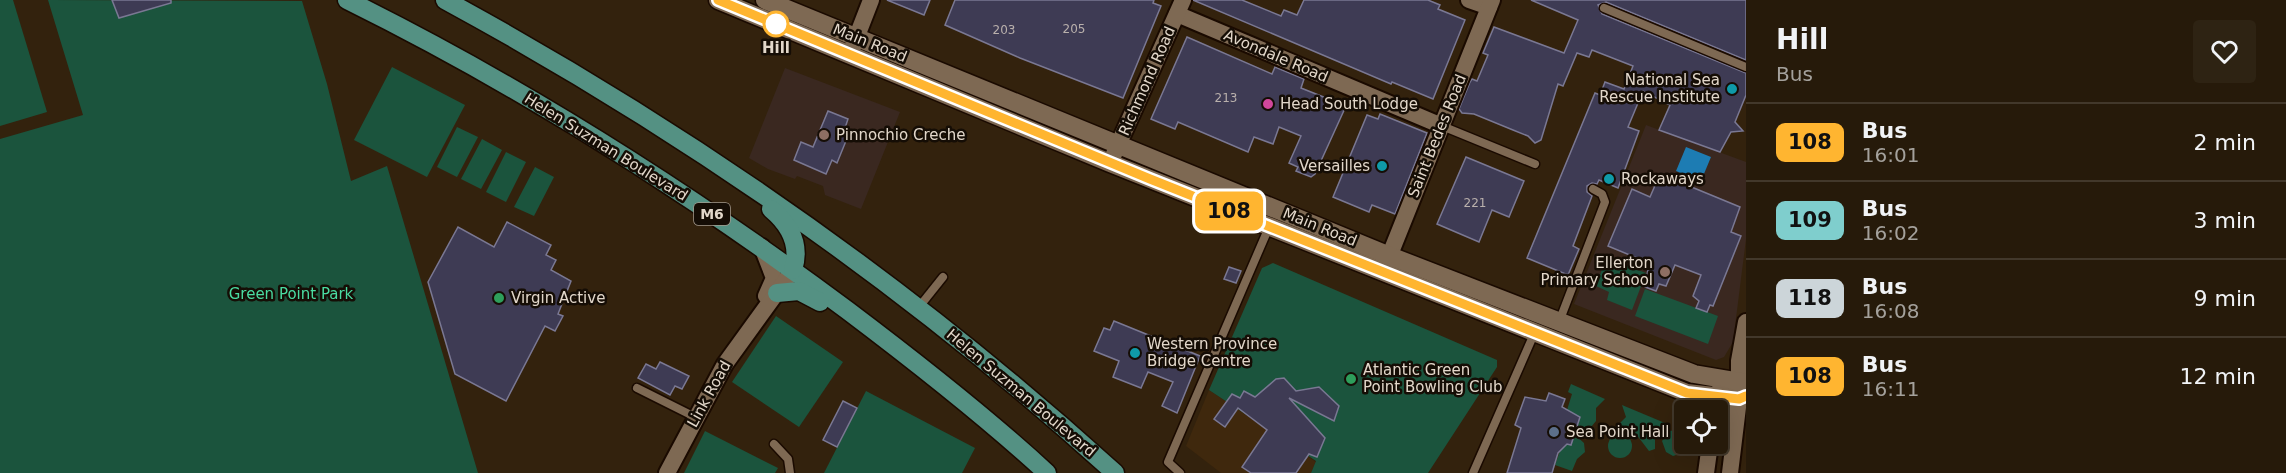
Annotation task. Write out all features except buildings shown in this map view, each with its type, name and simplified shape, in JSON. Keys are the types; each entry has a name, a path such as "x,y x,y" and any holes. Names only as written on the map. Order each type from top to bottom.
{"main road":[{"name":"Helen Suzman Boulevard","path":"347,0 510,87 646,171 762,247 927,371 1047,473"},
{"name":"Helen Suzman Boulevard","path":"445,0 618,100 760,191 919,307 1042,407 1115,473"},
{"name":"Main Road","path":"718,0 1110,163 1533,334 1687,393 1718,396 1743,390"},
{"name":"Main Road","path":"765,0 1389,256 1694,374 1718,396"},
{"path":"618,100 672,142 781,218 790,231 797,252 793,270"},
{"path":"777,293 794,290 808,294 883,349 927,371"}],"street":[{"path":"850,55 871,0"},
{"path":"1469,0 1490,4"},
{"name":"Saint Bedes Road","path":"1383,273 1490,4"},
{"name":"Avondale Road","path":"1180,7 1442,126"},
{"name":"Richmond Road","path":"1110,163 1180,7"},
{"name":"Link Road","path":"755,319 774,278 762,247"},
{"name":"Link Road","path":"667,473 725,364 755,319 793,270"},
{"path":"1730,473 1743,390 1739,361 1746,322"},
{"path":"1718,396 1739,361"},
{"path":"1706,473 1709,454"}],"lane":[{"path":"1604,8 1746,67"},
{"path":"1442,126 1534,164"},
{"path":"1560,321 1605,202 1602,194 1593,189"},
{"path":"1180,473 1168,462 1269,227"},
{"path":"919,307 943,277"},
{"path":"1473,473 1533,334"},
{"path":"637,388 695,417"},
{"path":"774,444 788,459 789,473"}],"shaded area":[{"name":"Pinnochio Creche","path":"785,68 900,112 861,209 825,195 823,186 797,176 795,179 768,169 749,158"},
{"name":"Ellerton Primary School","path":"1646,125 1746,162 1746,239 1733,342 1724,357 1716,360 1574,304"},
{"path":"1209,390 1316,462 1311,473 1221,473 1186,446"}],"green space":[{"path":"0,0 13,0 47,112 0,126"},
{"name":"Green Point Park","path":"48,0 302,1 327,84 351,181 387,166 478,473 0,473 0,139 83,115"},
{"path":"392,67 465,105 427,177 354,140"},
{"path":"457,127 478,137 457,177 437,167"},
{"path":"482,139 502,150 481,189 461,179"},
{"path":"506,152 526,162 506,202 486,192"},
{"path":"535,167 554,177 534,216 514,207"},
{"path":"1606,258 1646,273 1632,310 1607,300 1609,292 1596,286"},
{"name":"Atlantic Green Point Bowling Club","path":"1273,263 1497,360 1497,367 1428,473 1311,473 1316,461 1209,390 1262,268"},
{"path":"1645,289 1718,316 1708,344 1635,316"},
{"path":"776,316 843,362 799,427 732,382"},
{"path":"1571,384 1605,399 1596,408 1596,421 1591,427 1577,428 1580,417 1567,410 1572,394 1568,392"},
{"path":"866,391 975,448 962,473 824,473"},
{"path":"1622,405 1665,423 1655,436 1655,449 1649,451 1633,430 1617,426 1626,417"},
{"path":"1674,430 1674,454 1679,454 1673,456 1666,452 1662,441 1669,431"},
{"path":"705,431 778,468 775,473 684,473"},
{"path":"1574,434 1584,443 1585,452 1577,459 1572,471 1555,465 1560,451 1554,446"},
{"path":"1620,434 1625,435 1631,441 1631,451 1625,457 1620,458 1615,457 1609,451 1608,446 1609,441 1615,435"}],"water":[{"path":"1686,147 1711,157 1701,181 1676,171"}],"bus line":[{"name":"108","path":"718,0 1150,179 1533,334 1700,397 1739,399 1746,396"}],"place":[{"name":"Hill","path":"776,24"},
{"name":"National Sea Rescue Institute","path":"1732,89"},
{"name":"Head South Lodge","path":"1268,104"},
{"name":"Pinnochio Creche","path":"824,135"},
{"name":"Versailles","path":"1382,166"},
{"name":"Rockaways","path":"1609,179"},
{"name":"Ellerton Primary School","path":"1665,272"},
{"name":"Virgin Active","path":"499,298"},
{"name":"Western Province Bridge Centre","path":"1135,353"},
{"name":"Atlantic Green Point Bowling Club","path":"1351,379"},
{"name":"Sea Point Hall","path":"1554,432"}]}
